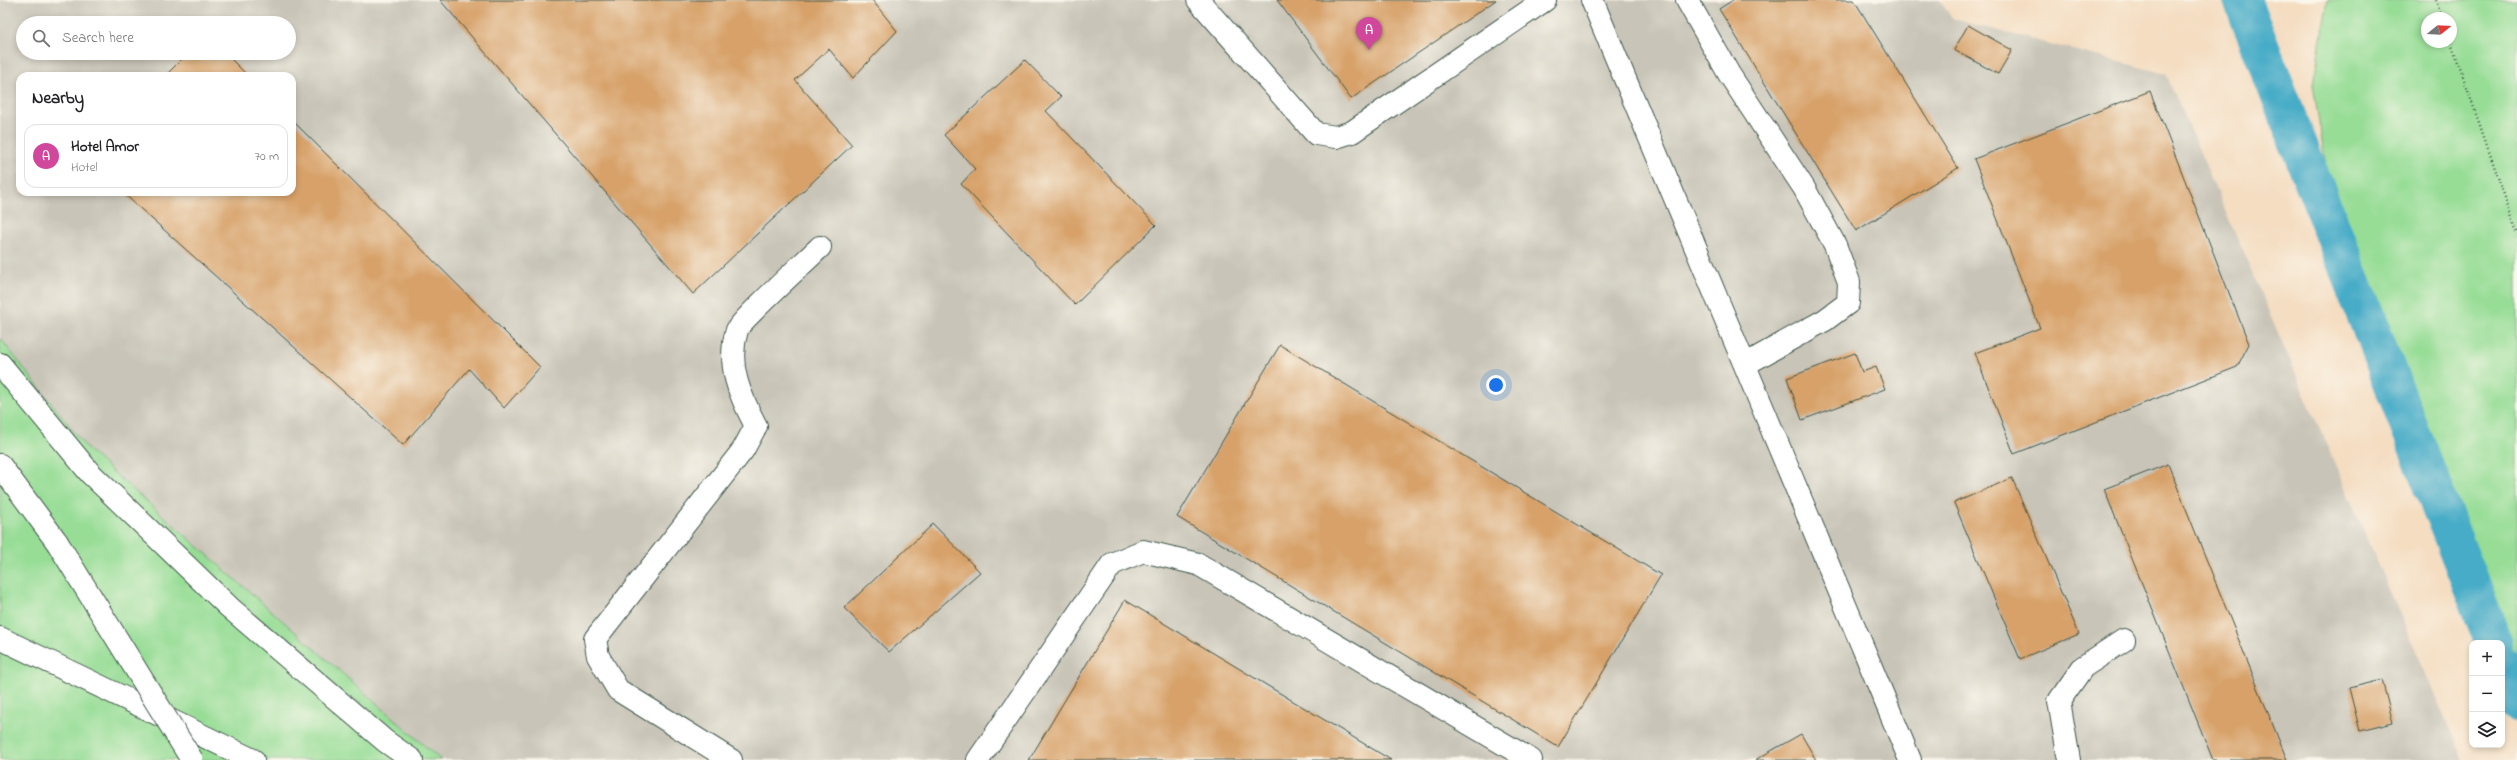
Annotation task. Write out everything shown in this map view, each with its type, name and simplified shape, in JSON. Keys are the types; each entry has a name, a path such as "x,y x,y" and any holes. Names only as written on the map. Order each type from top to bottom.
{"main road":[{"path":"1198,0 1316,134 1336,137 1352,132 1545,0"},
{"path":"1592,0 1746,364 1910,760"},
{"path":"1687,0 1729,74 1804,188 1835,245 1849,282 1848,303 1825,320 1746,364"},
{"path":"731,760 618,690 598,656 595,639 743,450 756,426 736,384 733,350 737,328 820,248"},
{"path":"0,364 90,473 229,607 385,741 412,760"},
{"path":"0,465 57,542 192,760"},
{"path":"978,760 1112,564 1143,551 1198,564 1531,760"},
{"path":"0,638 253,760"},
{"path":"2069,760 2059,701 2083,667 2124,640"}],"path":[{"path":"2436,0 2440,12"},
{"path":"2453,48 2517,232"}],"shaded area":[{"path":"0,0 1939,0 1953,19 2166,74 2463,760 441,760 88,450 0,338"}],"green space":[{"path":"2328,0 2517,0 2517,703 2505,672 2505,640 2493,640 2339,249 2313,85"},
{"path":"0,338 88,450 441,760 0,760"}],"building":[{"path":"440,0 872,0 897,31 853,78 829,49 795,80 852,145 693,294"},
{"path":"1277,0 1496,0 1351,99"},
{"path":"1733,0 1854,0 1958,168 1856,231 1719,9"},
{"path":"1968,25 2012,50 1998,74 1954,50"},
{"path":"181,60 232,60 244,72 169,72"},
{"path":"1025,60 1061,97 1046,111 1156,225 1075,305 961,184 975,169 944,135"},
{"path":"2150,91 2249,344 2237,367 2014,454 1975,353 2040,328 1974,159"},
{"path":"296,124 540,367 504,408 469,369 403,445 126,196 296,196"},
{"path":"1280,345 1661,575 1558,747 1177,517"},
{"path":"1855,353 1862,372 1876,367 1885,389 1802,420 1787,378"},
{"path":"2168,464 2287,760 2213,760 2104,489"},
{"path":"2012,478 2079,634 2020,659 1954,503"},
{"path":"933,524 980,572 889,652 844,608"},
{"path":"1125,600 1391,760 1029,760"},
{"path":"2382,680 2393,723 2360,731 2349,688"},
{"path":"1801,734 1816,760 1755,760"}],"waterway":[{"path":"2242,0 2493,640"},
{"path":"2505,672 2517,703"}],"place":[{"name":"Hotel Amor","path":"1369,50"}]}
